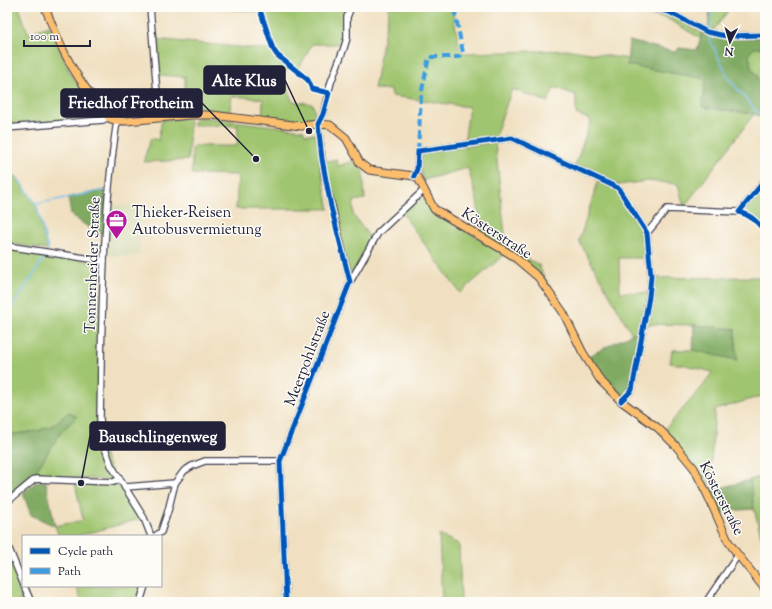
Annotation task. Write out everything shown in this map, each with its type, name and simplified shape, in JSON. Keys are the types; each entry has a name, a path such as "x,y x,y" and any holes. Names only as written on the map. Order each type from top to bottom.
{"main road":[{"path":"45,7 65,56 74,73 109,117 117,121 190,114 212,115 301,126 318,124 330,125 346,138 360,163 369,170 414,176"},
{"name":"Kösterstraße","path":"414,176 418,178 434,209 512,255 538,277 563,312 582,351 600,380 621,401 658,428 676,446 694,468 728,541 765,589"}],"street":[{"path":"150,7 159,118"},
{"path":"350,282 331,207 322,159 318,124 323,114 347,38 347,17 351,7"},
{"path":"647,7 669,12 710,33 726,36 765,35"},
{"path":"7,128 103,120 109,117"},
{"name":"Tonnenheider Straße","path":"117,121 108,185 104,260 100,419 102,438 111,465 144,518 151,535"},
{"path":"414,176 417,169 418,151 512,138 618,188 647,233 651,276 649,297 632,390 621,401"},
{"path":"647,233 667,209 739,212 765,180"},
{"name":"Meerpohlstraße","path":"286,602 280,461 350,282 378,234 424,190"},
{"path":"7,246 104,260"},
{"path":"156,535 161,532 175,483 184,471 192,466 205,461 280,461"},
{"path":"7,502 35,479 114,482 119,479"},
{"path":"124,488 175,483"},
{"path":"7,544 22,581"},
{"path":"706,602 738,555"},
{"path":"24,587 31,602"},
{"path":"140,602 145,587"}],"shaded area":[{"path":"139,205 140,256 107,256 109,206"}],"green space":[{"path":"11,7 19,7 28,33 50,26 71,75 101,115 100,118 7,126 7,11"},
{"path":"207,7 257,7 259,12"},
{"path":"349,7 344,44 312,44 298,70 277,54 273,47 261,8"},
{"path":"387,7 452,7 460,51 466,53 572,50 628,59 627,65 706,79 702,107 754,114 684,207 678,184 648,181 618,185 575,166 591,120 576,114 576,95 554,87 548,102 512,89 494,139 464,143 469,107 392,96 391,90 374,89 389,11"},
{"path":"635,7 669,15 702,33 700,38 668,19 635,11"},
{"path":"710,7 731,7 712,32 708,31"},
{"path":"702,33 729,39 765,37 765,47 754,48 749,54 751,68 757,75 761,91 763,91 765,79 765,120 754,114 702,107 706,79 627,65 629,41 675,52 679,48 697,50"},
{"path":"154,39 271,50 290,68 283,74 292,101 313,104 317,123 262,120 263,99 232,96 229,115 204,111 185,112 185,77 158,75"},
{"path":"765,47 765,79 763,91 760,91 757,75 751,68 749,54 753,48"},
{"path":"187,118 190,121 188,160 143,162 151,138 158,140 162,120"},
{"path":"196,118 209,118 304,130 304,134 316,134 329,209 236,209 238,175 192,174 192,148 194,146 237,146 238,126 193,125"},
{"path":"495,142 506,244 508,248 539,265 551,288 536,270 482,235 477,200 468,168 424,180 419,167 419,158 425,152"},
{"path":"336,159 338,166 354,161 363,170 365,199 354,201 353,215 372,240 353,272 349,273 324,162"},
{"path":"7,170 17,177 36,204 48,250 7,243"},
{"path":"598,181 617,189 645,234 648,258 619,258 620,292 649,293 641,329 632,334 579,241"},
{"path":"765,183 765,229 747,211 745,207"},
{"path":"106,190 103,233 95,232 71,215 68,197"},
{"path":"423,198 432,211 505,254 460,293 402,213 418,199"},
{"path":"7,247 101,263 98,419 102,447 113,474 112,479 33,476 61,432 76,417 69,412 53,425 38,431 7,435"},
{"path":"765,277 765,395 715,410 709,491 664,430 704,385 712,372 670,363 672,350 693,350 737,360 735,329 694,325 644,324 653,278"},
{"path":"694,325 735,329 737,360 693,350"},
{"path":"641,329 631,390 621,399 601,379 587,357"},
{"path":"69,412 77,417 61,432 33,476 7,498 7,435 38,431 53,425"},
{"path":"765,476 765,551 754,509 750,480"},
{"path":"750,480 754,509 726,511 720,518 709,491"},
{"path":"36,482 46,482 55,526 31,515 23,493"},
{"path":"75,483 116,485 120,487 140,519 82,535 59,535 55,526 83,520"},
{"path":"439,535 459,544 461,602 442,602"},
{"path":"7,549 22,584 22,587 23,587 30,602 7,602"},
{"path":"76,587 142,587 138,602 82,602"}],"waterway":[{"path":"710,31 712,7"},
{"path":"709,35 709,38 729,79 758,113 765,117"},
{"path":"7,172 19,180 36,204 48,250"},
{"path":"36,204 105,190"},
{"path":"7,315 47,254"}],"marked path":[{"path":"418,151 421,95 429,57 460,57 463,53 454,7"}],"cycle path":[{"path":"259,7 273,49 277,55 308,80 312,89 329,93 323,114 318,124 322,159 331,207 350,282 280,461 286,602"},
{"path":"647,7 669,12 707,32 726,36 765,35"},
{"path":"414,176 417,169 418,151 512,138 618,188 647,233 651,276 649,297 632,390 621,401"},
{"path":"765,180 739,212 750,217 765,231"}],"place":[{"name":"Alte Klus","path":"309,131"},
{"name":"Friedhof Frotheim","path":"256,159"},
{"name":"Thieker-Reisen Autobusvermietung","path":"117,240"},
{"name":"Bauschlingenweg","path":"81,483"}]}
